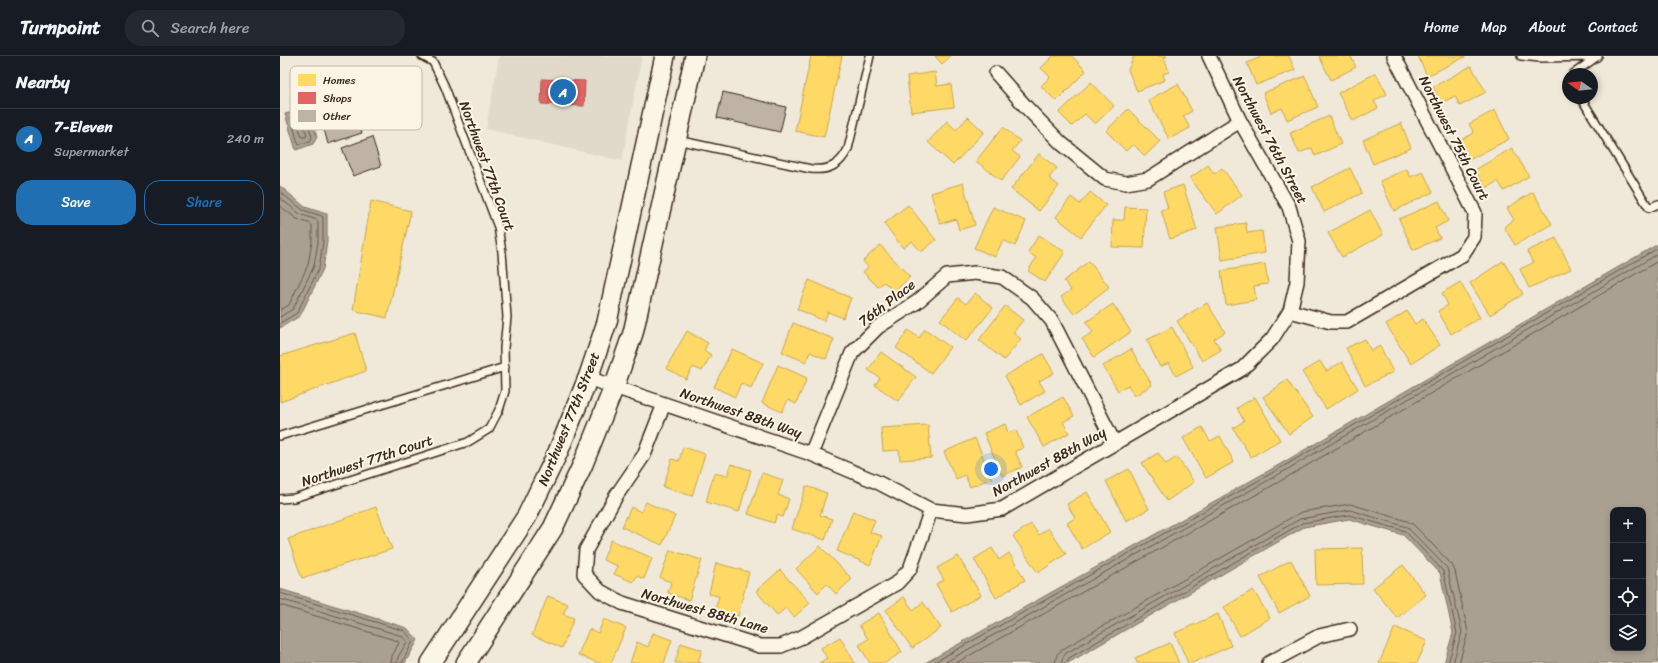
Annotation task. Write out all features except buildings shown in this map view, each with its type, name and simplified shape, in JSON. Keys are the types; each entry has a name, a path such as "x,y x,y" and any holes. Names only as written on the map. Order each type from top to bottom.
{"street":[{"name":"Northwest 77th Street","path":"430,663 527,516 558,452 588,378 606,322 666,56"},
{"name":"Northwest 77th Street","path":"466,663 553,528 583,464 614,388 633,333 695,56"},
{"name":"Northwest 76th Street","path":"1210,56 1240,121 1289,207 1299,241 1297,282 1290,311"},
{"name":"Northwest 75th Court","path":"1290,311 1331,322 1347,322 1462,255 1474,237 1475,213 1394,56"},
{"path":"996,73 1061,143 1105,179 1126,183 1148,179 1240,121"},
{"path":"648,137 676,140"},
{"name":"76th Place","path":"811,454 852,353 878,327 917,302 947,276 975,273 1002,277 1032,298 1052,321 1115,444"},
{"name":"Northwest 88th Way","path":"588,378 811,454 877,482 931,510 968,514 1002,509 1242,369 1272,339 1290,311"},
{"name":"Northwest 88th Lane","path":"664,404 644,455 616,496 586,550 584,574 600,591 622,603 760,646 781,646 802,637 897,583 910,569 931,510"},
{"path":"1271,663 1319,636 1350,629"}],"lane":[{"name":"Northwest 77th Court","path":"280,499 294,498 468,442 489,429 499,410 505,391 504,348 507,317 502,252 498,227 445,87 433,62 422,56"},
{"path":"676,140 811,169 829,168 837,164 843,158 848,149 870,56"},
{"path":"1521,56 1540,58 1596,56"},
{"path":"1581,68 1596,56"},
{"path":"1585,104 1649,208 1658,204"},
{"path":"280,436 505,367"}],"shaded area":[{"path":"499,56 642,56 622,161 486,129"}],"water":[{"path":"290,113 290,130 315,130 317,137 313,144 296,150 285,114"},
{"path":"280,186 305,207 327,214 327,242 323,269 300,316 280,328"},
{"path":"1658,244 1658,663 1444,663 1453,633 1440,573 1403,535 1349,519 1304,527 1068,663 925,663 1270,470"},
{"path":"280,589 407,628 418,640 405,663 280,663"}],"place":[{"name":"7-Eleven","path":"563,92"}]}
